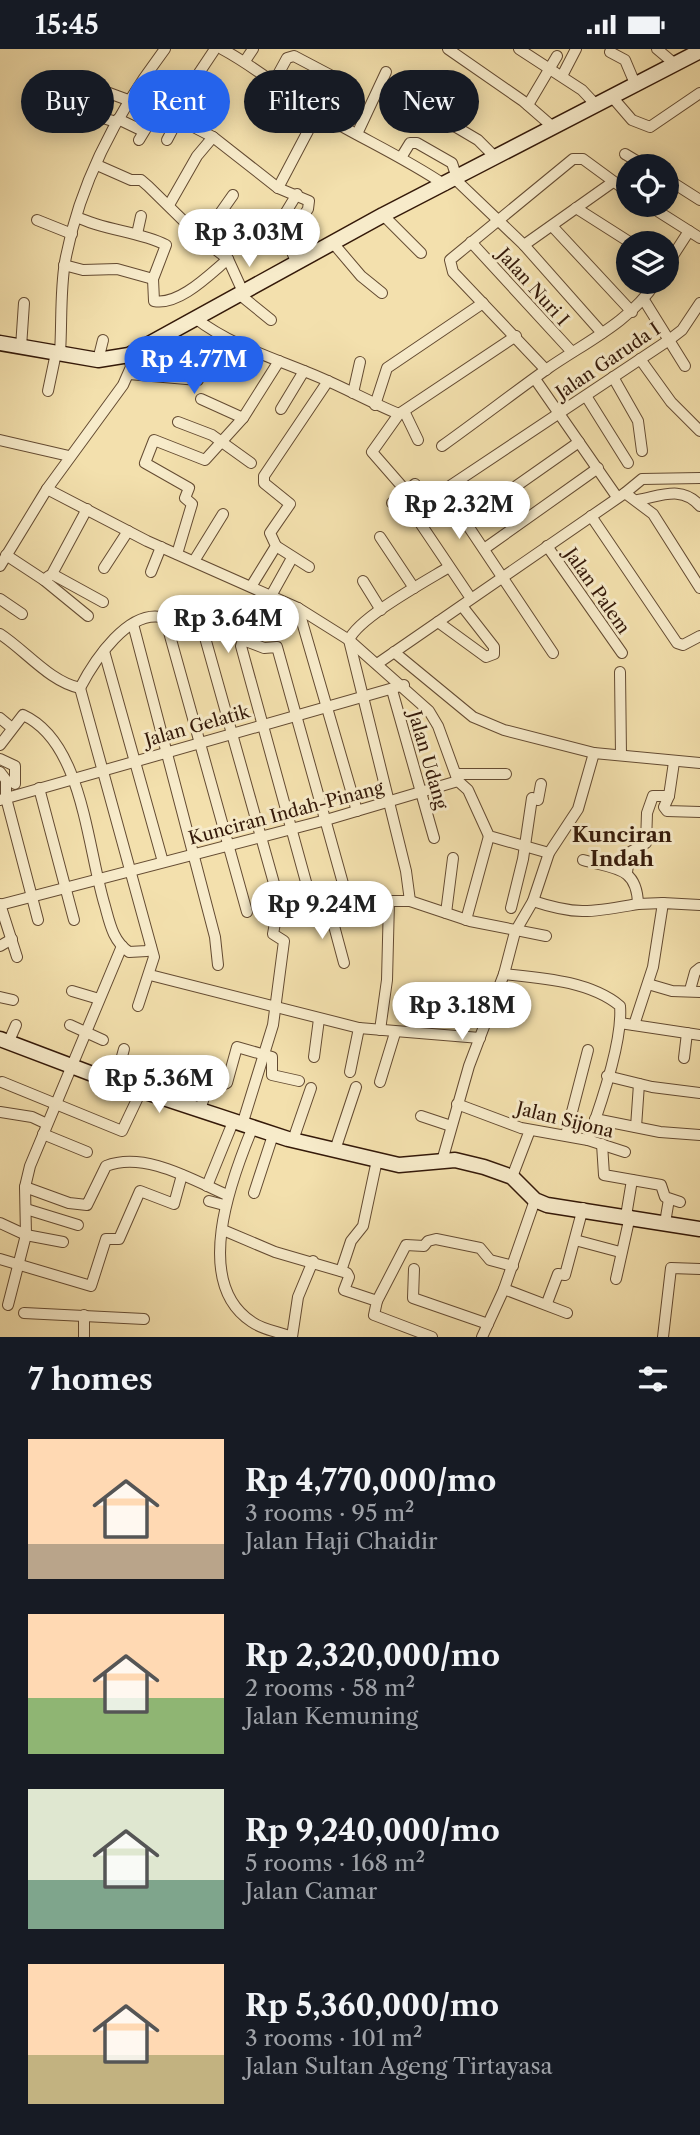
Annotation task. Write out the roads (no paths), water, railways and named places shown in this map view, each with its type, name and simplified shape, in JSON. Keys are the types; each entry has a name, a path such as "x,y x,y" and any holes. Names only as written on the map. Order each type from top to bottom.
{"street":[{"path":"150,70 165,49"},
{"path":"202,70 215,49"},
{"path":"222,49 258,70"},
{"path":"245,61 253,49"},
{"path":"448,49 528,105 554,128"},
{"path":"519,49 562,76 597,106"},
{"path":"562,76 576,49"},
{"path":"657,49 676,65"},
{"path":"0,343 98,360 129,355 383,215 700,51"},
{"path":"610,53 625,60 636,86"},
{"path":"281,70 287,58 294,56 321,70"},
{"path":"528,105 557,56"},
{"path":"379,87 357,134 452,181 524,245 602,333"},
{"path":"613,98 632,120 650,127 700,93"},
{"path":"48,391 58,353 64,265 72,235 97,165 128,100 114,95"},
{"path":"114,120 128,127"},
{"path":"167,140 169,133"},
{"path":"205,133 278,188 297,194 310,204 287,243 297,264"},
{"path":"278,188 307,133"},
{"path":"466,133 478,140 496,158"},
{"path":"169,205 197,156 213,137"},
{"path":"402,156 410,143 417,143 452,163 452,181"},
{"path":"546,370 449,264 471,242 567,163 578,158 583,159 616,184"},
{"path":"97,165 131,180 141,180 202,239 228,259 241,293 271,320"},
{"path":"524,245 612,182"},
{"path":"679,187 700,200"},
{"path":"294,229 283,217 297,194"},
{"path":"202,239 233,195"},
{"path":"576,208 616,233"},
{"path":"383,215 421,253"},
{"path":"137,234 141,216"},
{"path":"77,217 99,227 137,234 166,246 153,279 151,297 162,302 191,288 228,259"},
{"path":"667,217 700,238"},
{"path":"37,220 72,235"},
{"path":"552,226 632,312"},
{"path":"679,246 689,231"},
{"name":"Jalan Nuri I","path":"471,242 572,352"},
{"path":"333,243 361,276 382,293"},
{"path":"64,265 83,270 117,269 153,279"},
{"path":"442,446 546,370 632,312 648,294"},
{"path":"644,300 685,366"},
{"path":"22,347 24,303"},
{"path":"375,405 387,368 484,303"},
{"name":"Jalan Garuda I","path":"465,522 444,490 669,340 682,330 700,303"},
{"path":"195,318 220,337 328,381 375,405 402,413 418,440"},
{"path":"405,491 372,452 402,413 516,336"},
{"path":"129,374 198,380 220,337"},
{"path":"98,360 103,340"},
{"path":"0,566 69,456 129,374 129,355"},
{"path":"640,359 671,402 700,432"},
{"path":"177,554 190,517 192,504 185,498 189,488 145,463 154,440 205,460 243,418 279,361"},
{"path":"353,393 360,362"},
{"path":"281,409 304,371"},
{"path":"613,377 638,421 642,451"},
{"path":"535,379 598,468 621,495 638,500 653,514 700,588"},
{"path":"309,567 273,543 270,533 290,504 264,484 264,476 328,381"},
{"path":"586,396 628,463"},
{"path":"201,399 243,418"},
{"path":"178,422 223,441 251,463"},
{"path":"0,440 69,456"},
{"path":"553,653 465,522 579,442"},
{"path":"484,549 598,468"},
{"path":"377,664 642,479 700,478"},
{"path":"392,503 415,484"},
{"path":"47,489 161,547 252,585 298,608 349,639 404,685 429,711 438,726 457,778 468,790 489,836 467,920"},
{"path":"638,500 668,492 680,493 692,496 700,506"},
{"path":"410,508 470,597"},
{"path":"48,577 87,509"},
{"path":"194,561 223,514"},
{"path":"591,516 677,643 689,643 700,636"},
{"path":"104,568 128,531"},
{"path":"380,537 414,588"},
{"path":"252,585 273,543"},
{"path":"151,572 161,547"},
{"name":"Jalan Palem","path":"547,547 622,653"},
{"path":"6,555 103,602"},
{"path":"272,594 292,558"},
{"path":"410,901 349,639 353,632 381,610 449,567"},
{"path":"48,577 88,616"},
{"path":"363,581 381,610"},
{"path":"0,599 22,614"},
{"path":"438,622 486,657 494,654 494,647 462,605"},
{"path":"298,608 356,811"},
{"path":"138,1006 154,961 154,949 80,688 123,628 158,616 165,618 247,912"},
{"path":"133,624 215,937 218,965"},
{"path":"0,633 61,681 80,688"},
{"path":"204,634 258,836 279,901 273,934 283,939 277,1008 242,1125 226,1200 223,1286 252,1323 292,1337 298,1297 313,1261"},
{"path":"314,911 241,641 264,648 277,647 349,905"},
{"path":"104,651 163,862"},
{"path":"394,652 473,717 504,730 594,753 700,763"},
{"path":"620,672 621,755"},
{"name":"Jalan Gelatik","path":"3,799 404,685"},
{"name":"Jalan Udang","path":"392,690 434,838"},
{"path":"0,745 23,715 49,733 66,758 73,778 96,879 115,938 121,947 129,951 143,952 154,949"},
{"path":"0,718 12,728"},
{"path":"442,1161 457,1104 504,974 516,932 533,901 549,853 578,809 594,753"},
{"path":"0,759 15,766 15,784"},
{"path":"674,762 669,796 664,807 667,811 700,813"},
{"path":"0,772 6,780 3,799 38,920"},
{"name":"Kunciran Indah-Pinang","path":"0,905 326,820 457,778 506,774"},
{"path":"511,908 523,859 532,798 538,800 541,784"},
{"path":"39,788 74,920"},
{"path":"627,872 630,852 646,843 648,813 653,796 669,796"},
{"path":"489,836 549,853"},
{"path":"446,913 453,858"},
{"path":"583,860 627,872 636,883 638,904"},
{"path":"279,901 314,911 330,911 349,905 410,901 467,920 546,936"},
{"path":"380,1030 387,980 390,901"},
{"path":"533,901 566,912 598,912 638,904 700,905"},
{"path":"634,1025 649,984 663,903"},
{"path":"0,905 17,957"},
{"path":"330,911 344,963"},
{"path":"0,946 12,939"},
{"path":"8,1305 26,1235 25,1188 54,1104 121,947"},
{"path":"649,984 672,991 695,991 695,972 700,968"},
{"path":"504,974 560,980 612,999 620,1006 620,1018 607,1076 587,1140"},
{"path":"150,975 359,1028 480,1038"},
{"path":"72,991 99,999"},
{"path":"0,997 13,1000"},
{"path":"620,1018 634,1025 700,1035"},
{"path":"314,1057 319,1019"},
{"path":"16,1025 5,1040 72,1067 273,1135 377,1160 414,1165 442,1161 484,1167 512,1177 535,1200 547,1205 583,1208 700,1229"},
{"path":"70,1025 103,1041"},
{"path":"350,1072 359,1028"},
{"path":"380,1082 395,1033"},
{"path":"684,1058 687,1033"},
{"path":"200,1109 210,1081 221,1085 227,1083 237,1047 265,1053 274,1060 271,1074 299,1081"},
{"path":"115,1082 124,1049"},
{"path":"566,1135 588,1050"},
{"path":"607,1076 639,1084 700,1093"},
{"path":"2,1081 122,1131 141,1091"},
{"path":"636,1127 639,1084"},
{"path":"335,1150 356,1087"},
{"path":"293,1140 311,1088"},
{"name":"Jalan Sijona","path":"457,1104 530,1130 566,1135 625,1152"},
{"path":"0,1112 32,1117 45,1129 87,1152"},
{"path":"421,1116 451,1126"},
{"path":"595,1119 700,1135"},
{"path":"207,1186 242,1125"},
{"path":"512,1177 530,1130"},
{"path":"254,1192 273,1135"},
{"path":"602,1144 604,1175 661,1185 669,1199 665,1223"},
{"path":"25,1188 69,1203 87,1205 106,1166 122,1159 182,1175 207,1186 226,1200"},
{"path":"341,1271 351,1241 363,1226 377,1160"},
{"path":"0,1259 91,1286 107,1238 119,1239 140,1191 174,1204 182,1175"},
{"path":"616,1279 632,1180"},
{"path":"669,1199 680,1202"},
{"path":"209,1201 226,1200"},
{"path":"482,1337 513,1266 535,1200"},
{"path":"547,1303 558,1274 565,1275 583,1208"},
{"path":"26,1209 78,1225"},
{"path":"0,1223 26,1235 63,1242"},
{"path":"223,1230 275,1252 341,1271 349,1275 344,1290 377,1301"},
{"path":"432,1337 374,1315 377,1301 408,1244 424,1246 428,1241 436,1239 480,1248 490,1260 513,1266"},
{"path":"575,1240 620,1252"},
{"path":"663,1337 671,1268 700,1269"},
{"path":"414,1269 413,1298 488,1324"},
{"path":"0,1287 11,1291"},
{"path":"504,1289 547,1303 567,1313"},
{"path":"24,1313 144,1319"},
{"path":"84,1315 84,1337"}],"district":[{"name":"Kunciran Indah","path":"622,847"}]}
